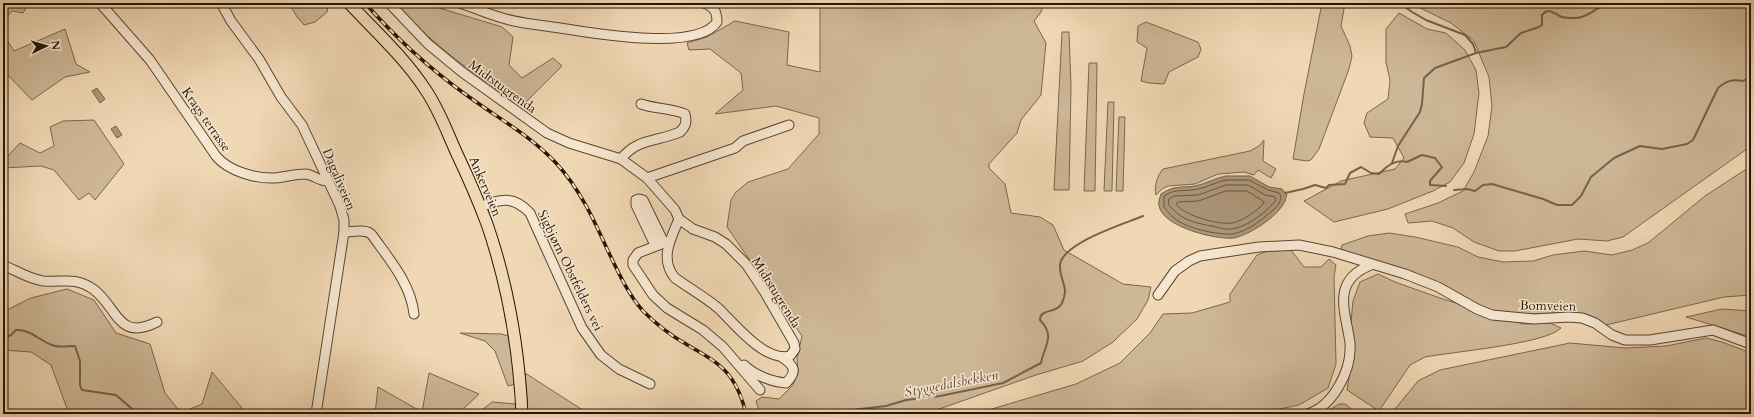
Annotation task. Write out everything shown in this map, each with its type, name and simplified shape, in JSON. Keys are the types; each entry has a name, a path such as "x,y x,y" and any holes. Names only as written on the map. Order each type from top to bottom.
{"main road":[{"name":"Ankerveien","path":"349,3 426,89 446,128 480,207 497,256 509,310 518,366 522,414"}],"street":[{"name":"Krags terrasse","path":"100,3 150,60 222,163 239,171 261,177 275,178 307,174 324,181 329,181"},
{"name":"Dagaliveien","path":"221,3 231,21 259,59 281,98 302,125 343,213 344,232 316,414"},
{"name":"Midtstugrenda","path":"389,3 428,44 456,68 547,133 569,143 621,159 648,178 675,210 680,219 693,229 715,237 726,244 746,264 794,342 795,349 790,356 783,358"},
{"path":"460,3 507,19 528,23 614,36 658,39 692,35 708,30 715,25 717,17 716,10 712,6 704,3"},
{"path":"621,159 627,151 639,143 680,132 687,120 685,114 680,111 661,109 641,104"},
{"path":"648,178 735,148 743,141 789,125"},
{"name":"Sigbjørn Obstfelders vei","path":"480,207 496,200 510,200 521,204 530,213 582,328 597,350 619,369 650,384"},
{"path":"654,243 636,205 636,200 643,200 666,242 668,266 675,278 711,303 748,337 767,351 792,364 794,370 792,377 786,383 779,383 750,371 703,330 667,308 653,295 633,265 638,253 666,242 680,219"},
{"path":"344,232 370,232 406,286 414,314"},
{"name":"Bomveien","path":"1158,295 1175,271 1189,261 1200,256 1260,247 1299,245 1316,248 1405,274 1438,287 1477,309 1492,315 1534,319 1564,317 1582,318 1595,323 1612,335 1625,340 1650,340 1713,330 1751,344"},
{"path":"3,265 37,280 69,280 85,284 102,297 125,326 141,329 157,322"},
{"path":"1307,414 1323,406 1338,389 1349,355 1350,344 1343,310 1344,296 1347,286 1356,273 1371,265"},
{"path":"723,347 760,390"}],"shaded area":[{"path":"3,3 29,3 23,13 12,11 3,21"},
{"path":"289,3 329,3 327,12 315,22 304,25 297,17"},
{"path":"394,3 423,3 502,27 513,37 509,65 522,78 553,58 562,66 522,106 455,59 423,32"},
{"path":"820,3 1044,3 1041,12 1034,21 1046,43 1041,95 1021,120 1017,133 989,164 989,168 1005,184 1011,213 1040,217 1053,225 1064,250 1123,284 1151,287 1148,300 1137,319 1113,342 1083,361 1036,375 925,414 760,414 756,401 762,397 779,399 793,385 798,373 797,358 802,336 727,227 731,200 736,192 748,182 788,169 819,134 819,118 776,106 715,114 743,90 741,73 710,49 689,50 687,43 707,37 735,21 789,32 787,65 820,72"},
{"path":"1322,3 1345,3 1341,26 1350,46 1352,56 1349,69 1319,149 1311,160 1307,161 1293,159"},
{"path":"1410,3 1751,3 1751,146 1623,237 1607,241 1578,239 1515,251 1499,251 1474,242 1453,228 1432,221 1408,223 1405,214 1438,203 1463,191 1474,172 1488,136 1492,106 1489,77 1474,41 1451,23"},
{"path":"1399,13 1427,29 1446,33 1465,50 1476,70 1479,93 1474,134 1464,163 1450,182 1433,191 1388,209 1334,222 1304,201 1341,181 1395,169 1404,158 1393,138 1370,137 1364,123 1367,113 1388,99 1390,80 1386,62 1386,29"},
{"path":"1146,22 1198,42 1201,49 1198,57 1169,72 1164,84 1141,81 1147,48 1137,42 1138,26"},
{"path":"65,29 76,64 90,72 65,77 32,100 3,70 3,34 14,51"},
{"path":"1062,32 1069,32 1071,86 1069,190 1054,190"},
{"path":"1089,63 1097,63 1095,191 1084,191"},
{"path":"1108,102 1114,102 1112,191 1104,191"},
{"path":"1119,117 1125,117 1123,191 1116,191"},
{"path":"94,120 124,164 95,200 89,193 79,200 54,170 41,166 3,168 3,161 20,143 40,153 54,146 50,127 63,121"},
{"path":"1264,140 1263,161 1276,169 1271,178 1258,170 1254,175 1244,172 1218,174 1195,184 1168,186 1156,195 1156,181 1163,169 1250,151 1259,146"},
{"path":"1751,166 1751,295 1724,297 1606,325 1591,316 1571,312 1518,315 1497,312 1470,302 1414,272 1369,261 1341,250 1342,245 1368,236 1389,233 1415,237 1458,247 1478,257 1503,262 1533,261 1553,255 1584,251 1612,255 1632,250 1648,243 1705,196"},
{"path":"1276,248 1291,250 1304,267 1321,267 1329,259 1336,265 1334,277 1336,364 1328,388 1299,405 1256,414 975,414 1076,384 1120,363 1150,333 1163,314 1192,313 1230,302 1230,294 1257,255"},
{"path":"1378,274 1395,282 1440,298 1523,324 1550,323 1561,328 1552,334 1537,339 1497,347 1425,357 1410,365 1379,411 1347,390 1351,365 1351,322 1353,301 1360,282"},
{"path":"67,289 94,300 116,333 150,344 165,393 181,413 202,404 212,372 247,414 69,414 51,365 31,352 3,350 3,312 31,298"},
{"path":"1722,309 1751,311 1751,337 1686,317"},
{"path":"460,333 501,334 509,336 515,384 508,386 495,351 485,341"},
{"path":"1706,338 1722,342 1751,353 1751,414 1391,414 1418,381 1440,370 1570,343 1625,348 1666,346"},
{"path":"429,373 479,394 458,414 375,414 378,387 422,412"},
{"path":"525,373 589,414 528,414"},
{"path":"492,402 516,404 516,414 477,414"},
{"path":"1339,404 1345,404 1358,414 1323,414"}],"water":[{"path":"97,88 105,99 100,103 92,91"},
{"path":"116,126 122,135 117,138 111,129"},
{"path":"1226,176 1250,176 1269,187 1282,189 1287,195 1285,201 1275,214 1262,225 1234,238 1215,237 1191,231 1170,220 1159,206 1161,194 1166,191 1178,187 1203,184"}],"waterway":[{"path":"1400,3 1426,20 1465,35 1473,44 1476,53"},
{"path":"1392,163 1398,146 1420,112 1424,78 1435,68 1476,53 1506,47 1521,33 1542,25 1542,15 1548,11 1563,17 1578,18 1587,15 1607,3"},
{"name":"Styggedalsbekken","path":"1454,190 1467,189 1475,191 1483,185 1492,184 1543,199 1557,205 1572,205 1581,196 1591,177 1614,158 1640,146 1662,149 1687,144 1693,140 1718,88 1729,81 1743,81 1751,76"},
{"name":"Styggedalsbekken","path":"1285,193 1315,185 1326,188 1329,185 1345,184 1350,173 1361,167 1371,173 1379,174 1395,162 1407,162 1422,155 1435,158 1442,167 1430,181 1430,185 1446,186"},
{"name":"Styggedalsbekken","path":"813,414 829,411 886,406 906,400 940,396 1003,383 1041,363 1048,341 1048,336 1045,326 1040,320 1043,314 1056,309 1062,303 1065,288 1060,265 1063,257 1071,249 1095,235 1143,216"},
{"name":"Styggedalsbekken","path":"3,339 11,335 16,330 21,330 26,331 55,346 75,346 80,361 80,385 82,390 116,395 138,414"},
{"name":"Styggedalsbekken","path":"769,414 775,411 787,414"}],"railway":[{"path":"365,3 376,16 425,63 465,94 524,135 556,163 565,173 586,205 628,290 643,311 663,329 722,367 734,382 746,414"}]}
